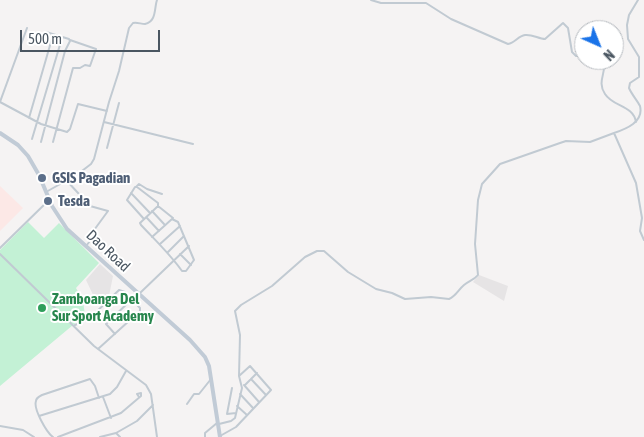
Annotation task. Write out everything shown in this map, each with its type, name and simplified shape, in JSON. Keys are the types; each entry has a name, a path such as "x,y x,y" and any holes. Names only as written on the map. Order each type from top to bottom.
{"street":[{"path":"46,192 93,162 131,25 135,22 144,24 152,19 156,11 157,0"},
{"path":"371,0 380,3 423,1 468,28 508,44 521,36 527,35 545,39 563,23 568,28 574,54"},
{"path":"242,388 239,376 240,335 235,311 241,305 272,286 305,257 318,250 324,251 342,268 370,286 401,298 431,297 449,299 465,283 478,275 475,249 478,194 482,184 493,171 504,162 540,149 566,141 590,142 629,127 636,122 642,112 629,88 630,83 639,77 639,56 628,39 627,20 638,0"},
{"path":"27,28 0,102 36,122 69,131 78,104 107,111"},
{"path":"46,32 94,48 95,51 90,66 73,68 53,142"},
{"path":"29,118 53,35"},
{"path":"32,139 62,37"},
{"path":"41,142 70,40"},
{"path":"603,70 601,81 605,95 616,104 632,112 636,122"},
{"path":"107,148 119,103"},
{"path":"104,122 193,144"},
{"name":"Dao Road","path":"0,132 18,145 28,156 62,222 201,352 207,361 220,437"},
{"path":"614,133 636,183 642,218 640,231 644,240"},
{"path":"67,180 90,206 108,211 86,246"},
{"path":"159,231 127,200 139,184 147,190 162,194"},
{"path":"136,187 158,203 158,206 178,222 194,261 184,272 140,224 158,206"},
{"path":"131,193 165,225"},
{"path":"0,248 49,200"},
{"path":"152,237 173,218"},
{"path":"160,244 180,226"},
{"path":"167,252 184,236"},
{"path":"138,295 189,246"},
{"path":"0,254 98,349 146,385 151,394 157,437"},
{"path":"180,254 191,265"},
{"path":"74,325 89,319 119,290 123,291 140,308 140,311 98,349"},
{"path":"115,334 106,324 132,300"},
{"path":"220,437 236,427 271,388 250,365 239,376"},
{"path":"39,416 103,397 115,390 126,370"},
{"path":"205,437 205,433 218,422 233,420 242,388 257,373"},
{"path":"53,437 49,434 39,416 37,398 90,379 95,386 98,398"},
{"path":"188,404 194,394 199,394 211,379"},
{"path":"251,379 266,395"},
{"path":"244,385 259,402"},
{"path":"232,388 226,414 236,414"},
{"path":"240,394 252,408"},
{"path":"103,397 111,418"},
{"path":"58,437 124,412 139,397"},
{"path":"100,437 116,432 137,421 153,405"},
{"path":"237,406 247,415"},
{"path":"0,426 23,430 34,437"},
{"path":"116,432 120,437"}],"shaded area":[{"path":"0,186 23,208 0,231"},
{"path":"100,264 113,276 108,301 95,299 86,280"},
{"path":"479,275 508,286 504,301 473,282"}],"green space":[{"name":"Zamboanga Del Sur Sport Academy","path":"28,222 44,238 59,223 99,263 76,288 83,301 85,315 0,386 0,250"}],"place":[{"name":"GSIS Pagadian","path":"42,178"},
{"name":"Tesda","path":"48,201"},
{"name":"Zamboanga Del Sur Sport Academy","path":"42,308"}]}
